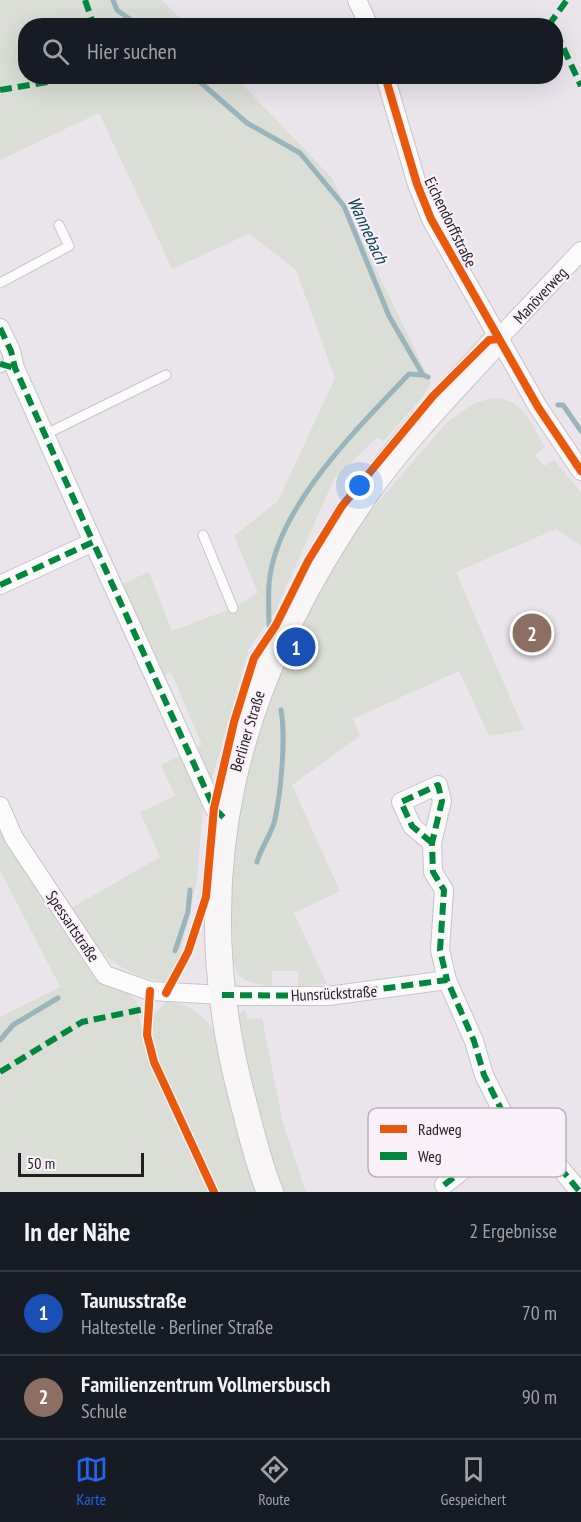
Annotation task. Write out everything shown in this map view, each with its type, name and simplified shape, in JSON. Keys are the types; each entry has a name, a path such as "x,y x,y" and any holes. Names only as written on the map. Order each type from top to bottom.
{"street":[{"path":"357,0 365,18"},
{"name":"Eichendorffstraße","path":"387,84 417,184 431,219 538,407 581,471"},
{"name":"Manöverweg","path":"498,339 581,250"},
{"path":"0,328 11,351 5,366 46,434 214,808 224,818"},
{"name":"Berliner Straße","path":"270,1192 235,1070 222,995 218,890 224,818 244,731 259,690 315,570 369,488 498,339"},
{"path":"0,585 93,542"},
{"name":"Spessartstraße","path":"0,806 14,838 105,975 150,991 222,995"},
{"path":"432,843 433,872 444,890 440,950 447,980 474,1041 484,1075 500,1108"},
{"name":"Hunsrückstraße","path":"222,995 328,996 447,980"},
{"path":"566,1175 580,1192"},
{"path":"444,1185 454,1177"}],"lane":[{"path":"0,283 69,246 59,225"},
{"path":"46,434 166,375"},
{"path":"203,535 233,608"}],"shaded area":[{"path":"0,0 162,0 180,18 18,18 18,84 242,84 332,178 431,383 424,395 384,441 376,438 334,479 276,610 249,649 210,786 204,795 197,880 178,964 165,982 147,978 119,966 98,948 66,911 160,857 140,812 175,796 161,765 202,745 171,672 158,678 117,586 149,572 172,631 233,608 258,593 234,536 278,501 335,378 296,270 249,234 172,269 99,113 0,160"},
{"path":"491,398 511,402 524,413 545,447 535,455 544,466 554,460 581,492 581,546 556,529 456,572 524,730 489,736 459,671 353,719 360,736 292,785 340,891 294,913 327,984 298,986 298,971 272,971 272,986 247,981 239,975 234,963 231,889 233,854 253,736 267,702 302,631 309,606 341,545 447,422 473,404"},
{"path":"0,806 105,974 137,1001 144,1045 152,1069 209,1192 0,1192 0,1017 60,987 0,870"},
{"path":"167,1001 184,1005 197,1013 218,1037 261,1192 218,1192 151,1043 152,1017"},
{"path":"245,1009 248,1019 262,1018 283,1123 306,1192 279,1192 268,1157 238,1015"}],"waterway":[{"name":"Wannebach","path":"113,0 117,10 128,18"},
{"name":"Wannebach","path":"202,84 247,123 300,153 344,206 389,316 423,375 428,377"},
{"path":"269,625 269,584 275,555 286,527 302,498 344,444 409,374 423,375"},
{"name":"Wannebach","path":"558,405 563,405 581,431"},
{"path":"257,862 274,825 277,807 283,749 281,710"},
{"path":"175,951 188,912 190,890"},
{"path":"0,1040 13,1025 58,998"}],"marked path":[{"path":"85,0 91,18"},
{"path":"554,18 567,0"},
{"path":"563,47 581,86"},
{"path":"0,90 36,84"},
{"path":"0,328 11,351 15,368 93,542"},
{"path":"0,364 15,368"},
{"path":"0,585 93,542 214,808 224,818"},
{"path":"432,843 412,826 401,802 438,785 442,801 432,843 433,872 444,890 440,950 447,980"},
{"path":"222,995 328,996 447,980 474,1041 484,1075 500,1108"},
{"path":"0,1072 82,1022 149,1008"},
{"path":"566,1175 580,1192"},
{"path":"444,1185 454,1177"}],"cycle path":[{"path":"387,84 417,184 431,219 538,407 581,471"},
{"path":"166,993 188,952 206,897 214,808 234,722 254,658 276,625 308,561 342,506 433,396 489,340 498,339"},
{"path":"150,991 147,1035 154,1062 214,1192"}],"place":[{"name":"Familienzentrum Vollmersbusch","path":"532,633"},
{"name":"Taunusstraße","path":"296,647"}]}
